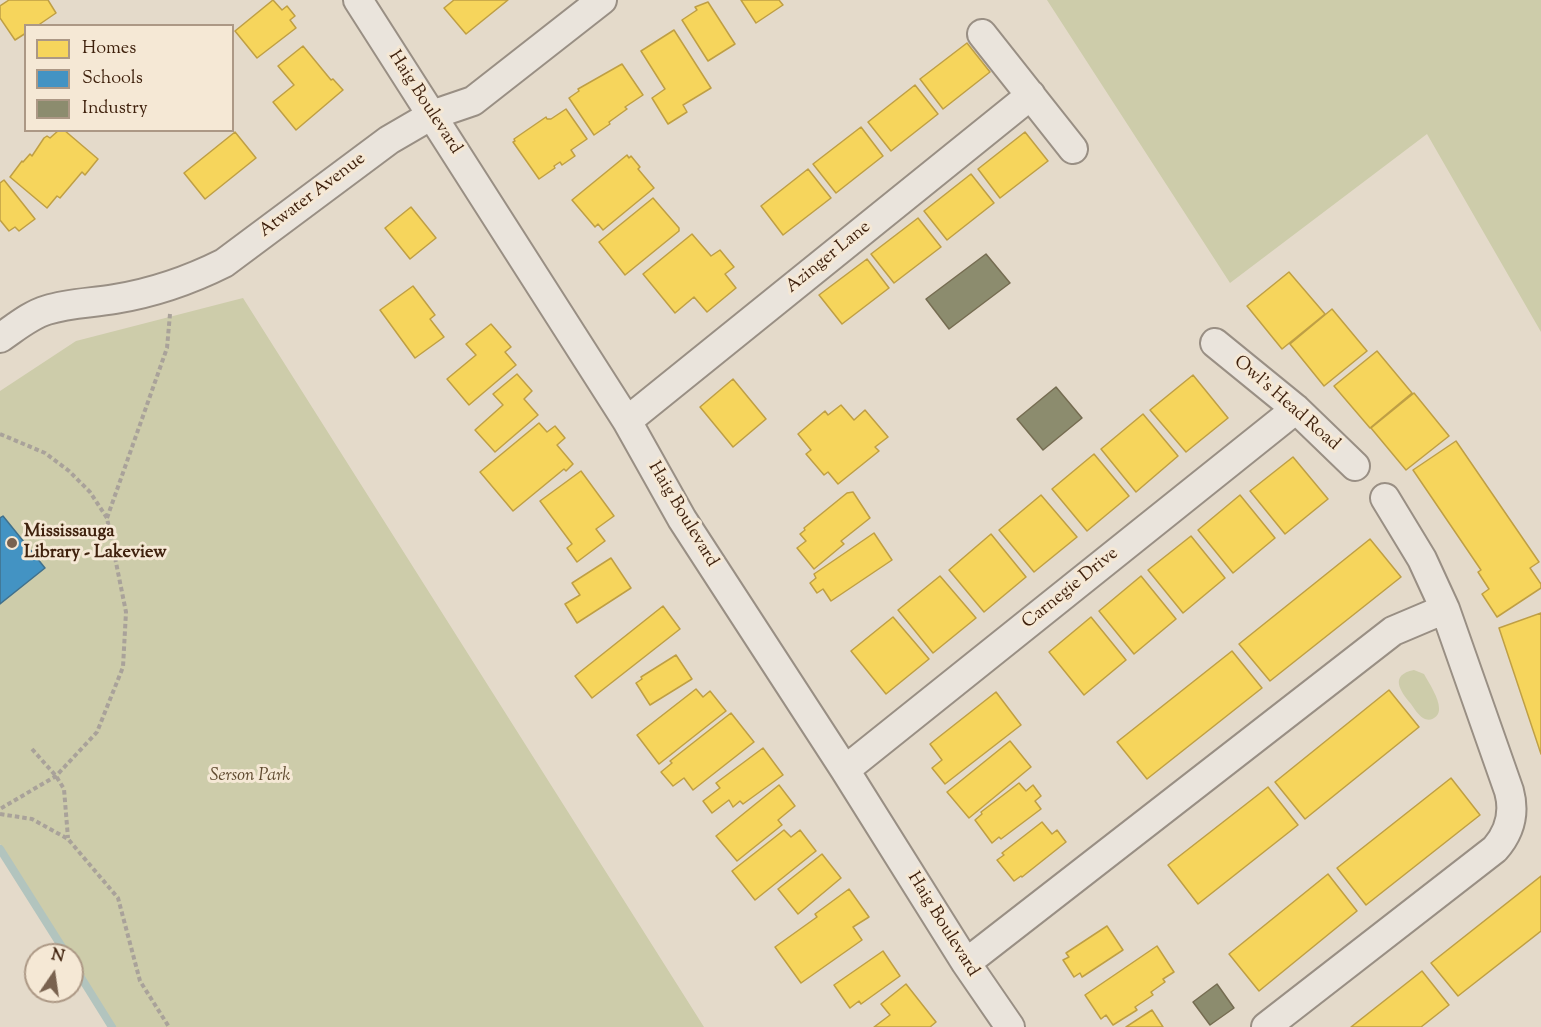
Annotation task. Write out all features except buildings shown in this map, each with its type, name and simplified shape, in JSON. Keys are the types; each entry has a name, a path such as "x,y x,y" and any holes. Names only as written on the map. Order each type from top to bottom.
{"street":[{"name":"Haig Boulevard","path":"358,0 627,421 682,519 845,770 966,963 1010,1027"},
{"name":"Atwater Avenue","path":"0,338 46,310 116,299 204,273 224,263 388,140 432,115 473,101 602,0"},
{"path":"982,33 1073,149"},
{"name":"Azinger Lane","path":"627,421 1031,96"},
{"name":"Owl's Head Road","path":"1215,343 1296,409 1355,466"},
{"name":"Carnegie Drive","path":"845,770 1296,409"},
{"path":"1266,1027 1495,849 1508,832 1512,801 1445,609 1422,559 1385,498"},
{"path":"966,963 1393,631 1445,609"}],"path":[{"path":"107,518 167,348 173,283"},
{"path":"0,434 45,453 69,471 90,492 107,518 126,612 123,667 97,732 56,776 0,809"},
{"path":"32,749 56,776 64,789 68,839"},
{"path":"0,814 32,819 68,839 118,898 140,981 169,1027"}],"green space":[{"path":"1047,0 1541,0 1541,332 1427,134 1230,283"},
{"name":"Serson Park","path":"243,298 704,1027 109,1027 84,984 84,943 59,943 0,844 0,391 76,341"},
{"path":"1414,670 1424,674 1439,704 1439,711 1432,719 1419,715 1399,684 1401,676"}],"waterway":[{"path":"0,849 59,943"},
{"path":"84,982 112,1027"}],"place":[{"name":"Mississauga Library - Lakeview","path":"12,543"}]}
